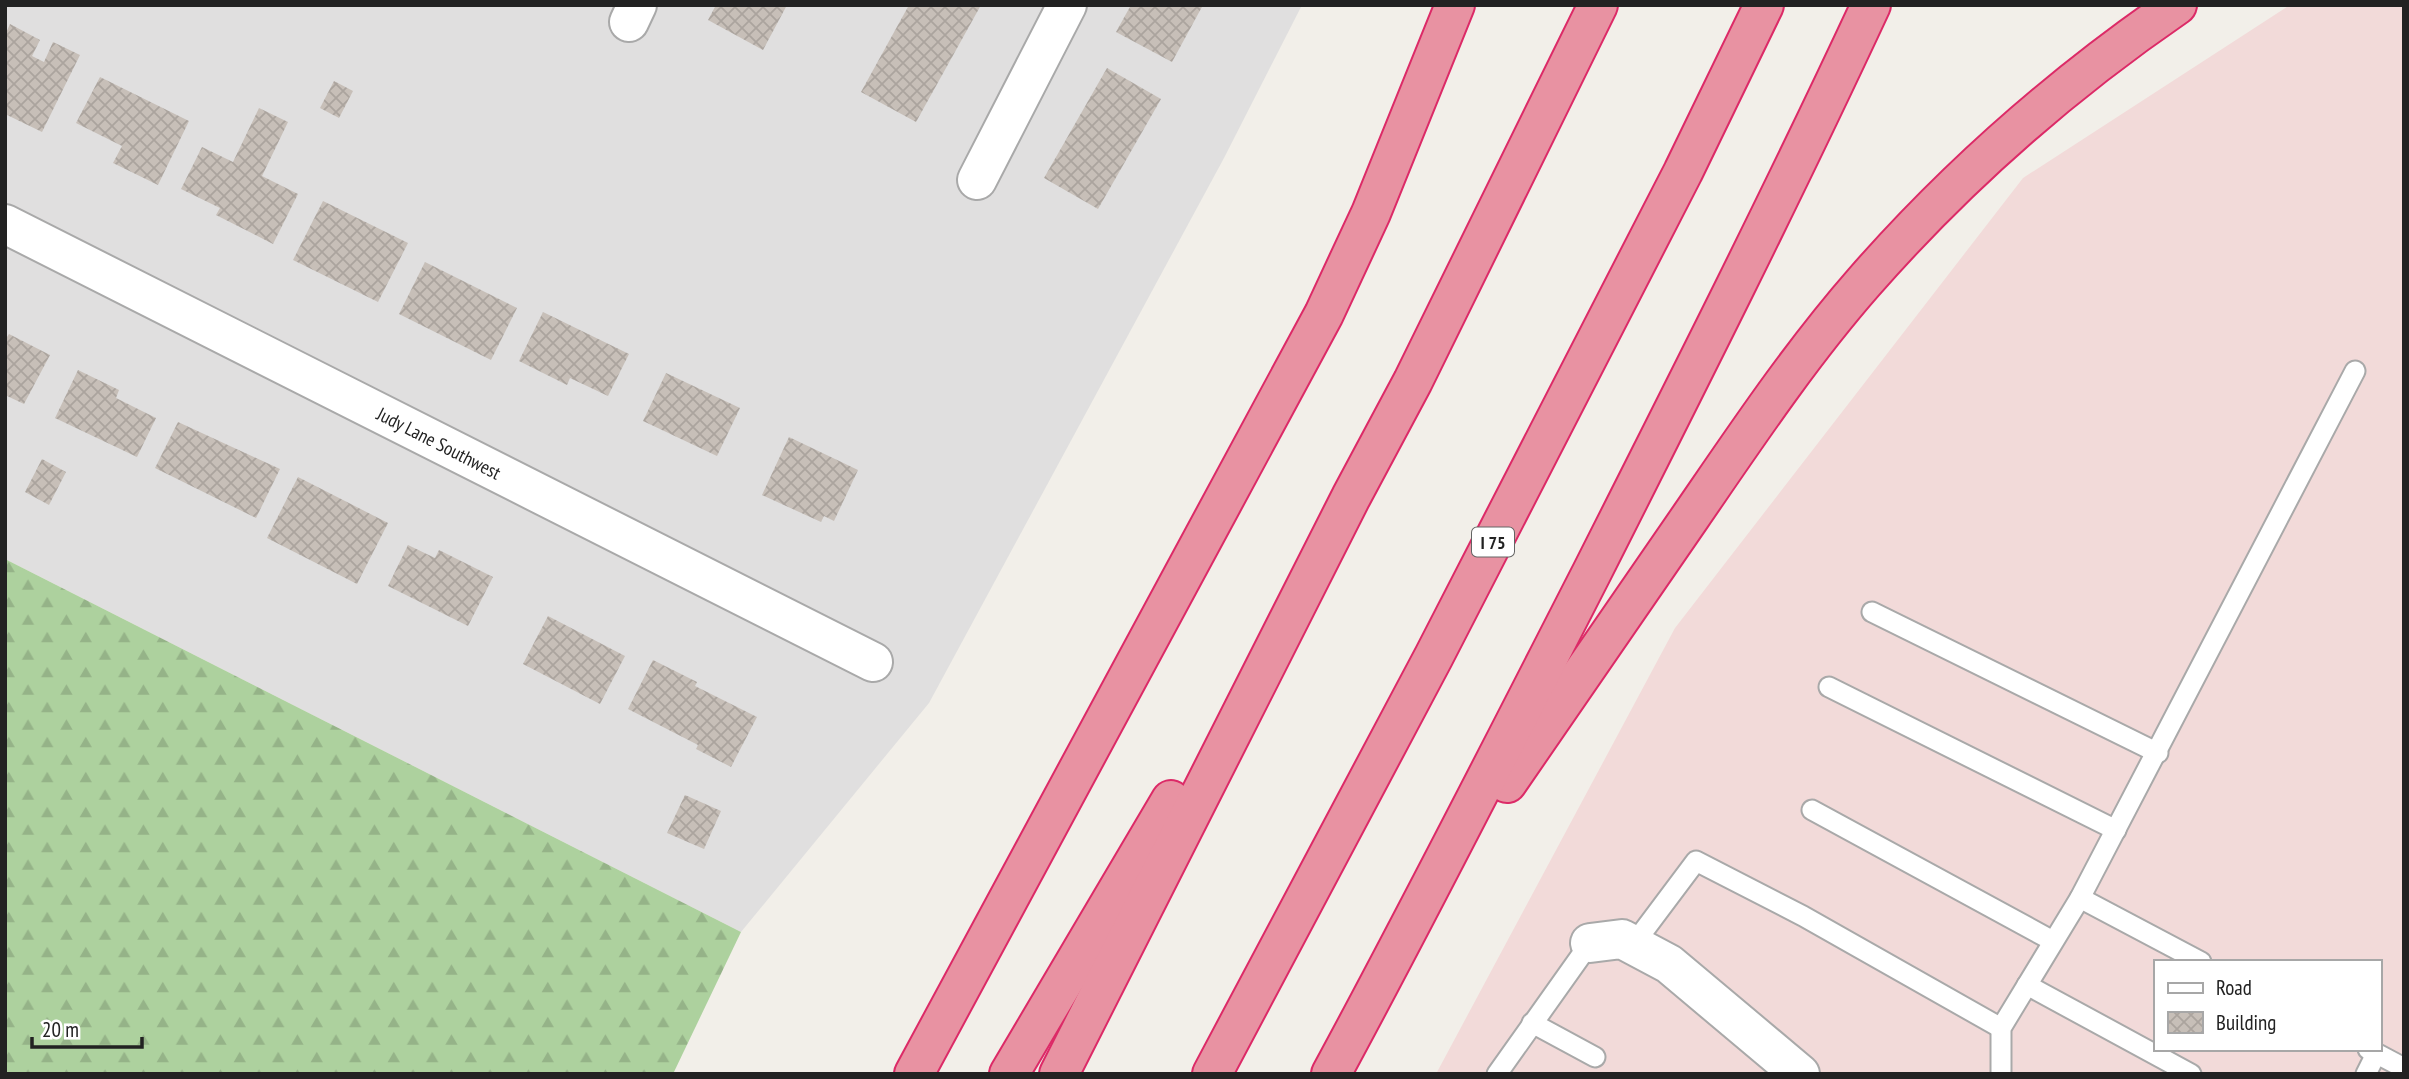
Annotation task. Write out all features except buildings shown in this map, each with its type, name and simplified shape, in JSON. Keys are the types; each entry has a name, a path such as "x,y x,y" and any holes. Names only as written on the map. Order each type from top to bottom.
{"highway":[{"path":"914,1074 1324,314 1376,200 1455,5"},
{"path":"1059,1074 1351,497 1413,381 1598,5"},
{"name":"I 75","path":"1212,1074 1447,631 1684,172 1764,5"},
{"path":"1331,1074 1420,908 1710,338 1802,153 1871,5"},
{"path":"1420,908 1770,400 1864,282 1964,178 2040,107 2121,44 2177,5"},
{"path":"1009,1074 1351,497"}],"street":[{"path":"977,180 1067,5"},
{"name":"Judy Lane Southwest","path":"5,223 873,662"},
{"path":"1590,943 1622,939 1669,964 1800,1074"}],"lane":[{"path":"2001,1074 2001,1028 2080,898 2355,370"},
{"path":"1872,612 2158,752"},
{"path":"1829,687 2116,830"},
{"path":"1812,810 2053,941"},
{"path":"1633,945 1696,861 1803,916 2001,1028"},
{"path":"2080,898 2197,960"},
{"path":"1497,1074 1590,943"},
{"path":"2027,985 2191,1074"},
{"path":"1532,1023 1595,1057"},
{"path":"2366,1074 2372,1051 2404,1068"}],"shaded area":[{"path":"5,5 1302,5 1224,158 929,703 741,932 5,559"},
{"path":"2290,5 2404,5 2404,1074 1436,1074 1675,628 2023,178"}],"green space":[{"path":"5,559 741,932 673,1074 5,1074"}]}
